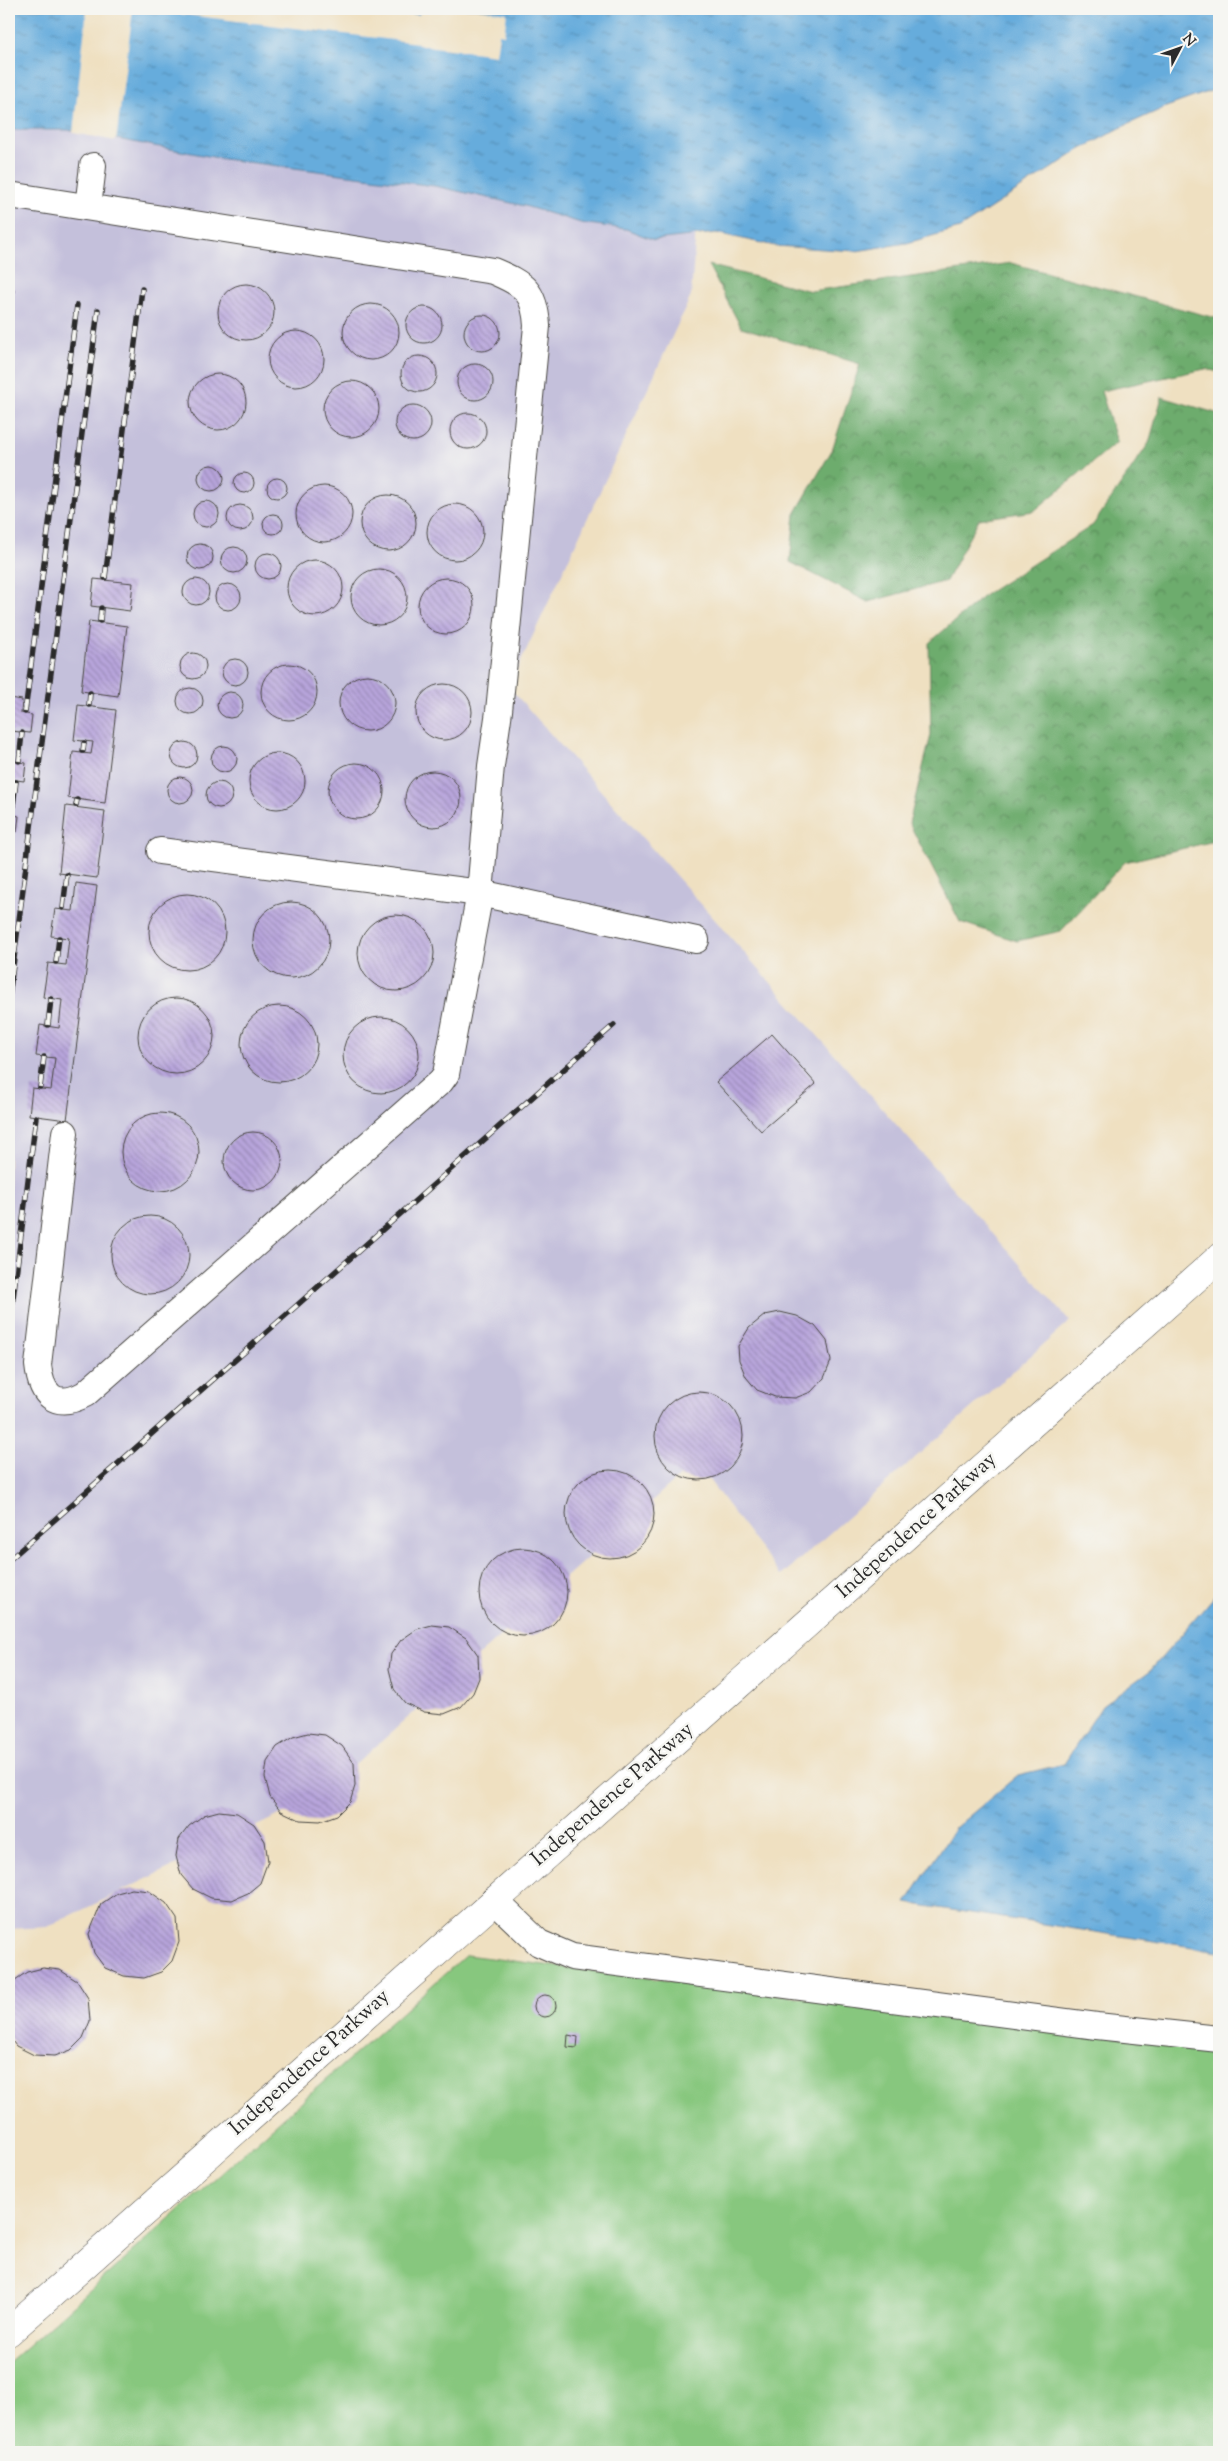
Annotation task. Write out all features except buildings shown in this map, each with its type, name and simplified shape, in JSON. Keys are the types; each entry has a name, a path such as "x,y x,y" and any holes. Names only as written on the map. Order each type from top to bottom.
{"main road":[{"name":"Independence Parkway","path":"9,2332 1219,1258"}],"street":[{"path":"88,207 93,166"},
{"path":"9,195 493,271 508,277 531,295 536,307 537,326 499,711 491,766 480,893 446,1074 441,1082 85,1394 73,1401 62,1402 52,1398 44,1389 39,1378 38,1365 65,1133"},
{"path":"160,851 480,893 696,940"},
{"path":"494,1900 538,1943 572,1957 1097,2026 1219,2039"}],"shaded area":[{"path":"9,9 712,9 691,296 509,687 1070,1321 781,1576 709,1480 688,1478 683,1473 321,1795 47,1927 9,1929"}],"green space":[{"path":"1011,263 1219,319 1219,372 1205,369 1101,391 1117,442 1034,511 979,519 946,581 868,602 790,562 795,514 832,450 860,364 741,327 708,265 811,291"},
{"path":"1162,397 1219,414 1219,840 1125,862 1061,931 1017,941 960,922 909,823 931,735 929,643 986,594 1093,525 1149,443"},
{"path":"466,1955 1219,2050 1219,2452 9,2452 9,2362"}],"water":[{"path":"9,9 1219,9 1219,88 1166,107 1122,127 1078,151 960,228 907,243 856,251 775,246 716,233 654,240 626,229 581,223 525,206 435,186 224,159 69,130 9,130"},
{"path":"1219,1591 1219,1951 906,1903 955,1828 1018,1775 1064,1764 1102,1706 1151,1670"}],"pier":[{"path":"87,9 133,9 116,141 73,133"},
{"path":"139,9 367,9 419,15 420,9 477,9 507,13 504,35 499,34 496,55 418,45 418,43"}],"railway":[{"path":"105,578 142,289"},
{"path":"25,712 77,305"},
{"path":"9,997 98,310"},
{"path":"100,621 101,608"},
{"path":"89,705 90,693"},
{"path":"19,761 22,733"},
{"path":"83,751 84,743"},
{"path":"12,814 16,782"},
{"path":"76,805 77,800"},
{"path":"9,841 10,832"},
{"path":"63,908 67,875"},
{"path":"56,962 59,938"},
{"path":"48,1025 51,999"},
{"path":"9,1560 614,1025"},
{"path":"40,1087 44,1057"},
{"path":"9,1330 36,1117"}]}
